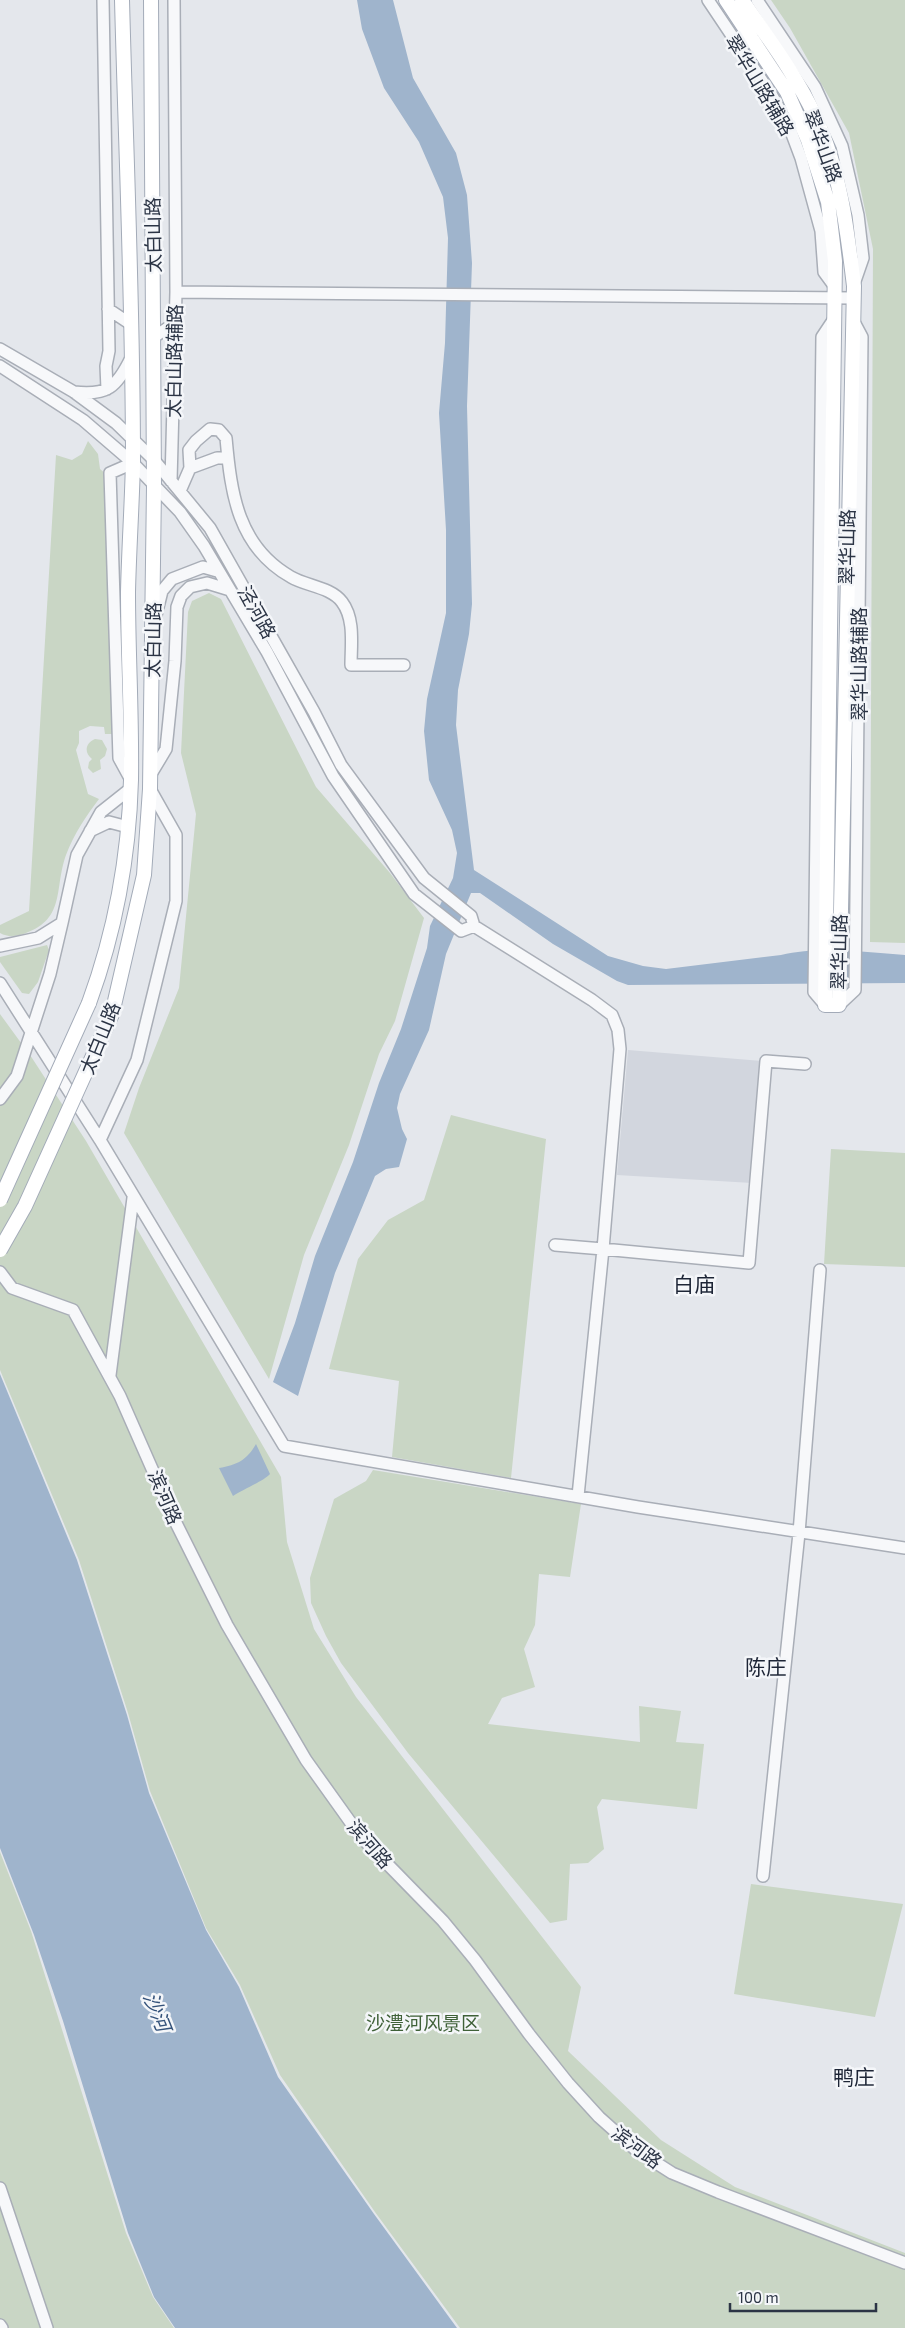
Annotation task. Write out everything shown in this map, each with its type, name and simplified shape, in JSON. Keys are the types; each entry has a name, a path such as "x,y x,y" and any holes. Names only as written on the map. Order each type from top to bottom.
{"main road":[{"name":"太白山路","path":"0,1200 89,1003 98,979 118,899 128,827 130,784 128,592 133,463 132,325 122,0"},
{"name":"太白山路","path":"0,1250 25,1206 112,1014 144,875 151,774 154,624 154,337 150,0"},
{"name":"翠华山路","path":"726,0 787,92 808,140 828,202 835,261 826,933 828,997"},
{"name":"翠华山路","path":"742,0 776,50 815,116 833,167 847,222 853,292 826,933"}],"street":[{"path":"103,0 109,350 106,366 107,390"},
{"name":"太白山路辅路","path":"171,481 176,292 174,0"},
{"name":"翠华山路辅路","path":"708,0 789,126 801,158 821,231 824,272 835,293"},
{"path":"176,292 853,292 863,258 858,215 842,146 815,87 757,0"},
{"path":"108,309 132,325"},
{"name":"翠华山路辅路","path":"828,997 855,990 862,336 852,319"},
{"path":"154,337 175,323"},
{"name":"泾河路","path":"0,349 74,392 116,423 154,460 210,528 314,712 341,765 424,878 472,921 612,1015 618,1030 620,1049 578,1496"},
{"path":"74,392 94,394 107,390 122,377 132,357"},
{"name":"泾河路","path":"0,366 83,420 133,463 180,512 204,546 217,571 268,652 333,776 414,894 461,931 472,921"},
{"path":"180,492 190,468 189,450 196,440 210,429 219,430 226,438 236,508 248,536 268,561 291,577 326,591 341,601 350,618 351,665 404,665"},
{"path":"190,468 217,458 228,458"},
{"path":"0,1099 32,1030 50,974 77,855 101,812 130,784 119,758 110,474 133,463"},
{"path":"154,624 162,591 172,579 203,566 217,571"},
{"path":"151,774 166,749 175,661 177,607 181,596 190,587 207,583 230,590"},
{"path":"100,1140 137,1060 176,902 176,835 150,788"},
{"path":"90,832 109,822 128,827"},
{"path":"0,946 38,938 62,923"},
{"path":"826,933 828,997"},
{"path":"0,983 32,1030 41,1049 100,1140 133,1198 284,1446 799,1533 905,1548"},
{"path":"555,1245 749,1263 766,1061 805,1064"},
{"path":"110,1375 133,1198"},
{"path":"763,1876 799,1533 820,1270"},
{"name":"滨河路","path":"0,1272 12,1288 73,1310 110,1375 159,1482 174,1520 227,1625 306,1760 361,1837 443,1921 476,1960 529,2034 568,2083 599,2117 636,2150 672,2173 905,2263"},
{"path":"0,2188 48,2328"}],"shaded area":[{"path":"628,1050 762,1061 752,1183 617,1175"}],"green space":[{"path":"771,0 905,0 905,943 870,942 873,249 849,133 790,28"},
{"path":"88,441 98,454 100,469 106,474 116,734 105,734 104,727 90,726 79,731 79,743 76,750 88,794 99,799 89,812 69,847 62,867 56,901 47,919 39,927 26,933 17,936 7,936 0,933 0,925 29,911 56,455 72,460 82,454"},
{"path":"209,593 221,599 316,787 390,873 424,918 395,1021 379,1054 349,1145 304,1255 269,1379 124,1133 139,1088 179,988 196,814 181,753 188,612 192,601"},
{"path":"95,739 102,740 107,749 105,756 100,760 101,769 93,773 88,768 89,762 92,759 89,757 87,748 89,743"},
{"path":"47,945 49,950 38,982 29,994 22,993 0,962 0,957"},
{"name":"沙澧河风景区","path":"0,1014 32,1058 86,1141 281,1477 287,1542 314,1629 356,1697 581,1987 568,2051 661,2140 735,2187 905,2253 905,2328 460,2328 375,2212 280,2075 240,1985 206,1928 150,1791 128,1713 79,1560 0,1370"},
{"path":"451,1115 546,1139 511,1478 392,1457 399,1381 329,1369 358,1259 388,1220 424,1200"},
{"path":"831,1149 905,1153 905,1267 824,1264"},
{"path":"373,1470 581,1504 570,1577 539,1574 535,1625 524,1649 535,1687 502,1698 488,1724 640,1742 639,1706 681,1711 676,1742 704,1744 697,1809 602,1799 597,1807 604,1849 588,1863 570,1864 567,1920 550,1923 408,1753 341,1663 311,1603 310,1578 334,1499 366,1481"},
{"path":"0,1852 31,1931 126,2233 153,2297 174,2328 0,2328"},
{"path":"751,1884 903,1904 875,2017 734,1994"}],"water":[{"path":"357,0 393,0 413,78 456,153 467,195 472,263 467,406 472,604 469,634 458,690 456,725 474,870 608,956 643,966 666,969 795,952 826,950 858,951 905,955 905,983 628,985 617,981 553,944 480,893 471,893 446,954 429,1030 400,1094 397,1108 402,1129 407,1139 399,1167 386,1169 375,1176 335,1273 298,1396 273,1382 295,1323 315,1256 353,1162 379,1083 401,1029 427,948 430,926 453,878 457,853 452,830 429,780 424,731 427,699 446,613 446,530 439,413 445,343 448,238 443,197 419,142 384,88 362,29"},
{"name":"沙河","path":"0,1374 77,1560 127,1715 149,1793 206,1930 239,1987 278,2077 457,2328 175,2328 154,2297 128,2233 63,2021 34,1935 0,1848"},
{"path":"256,1444 270,1474 233,1496 219,1468 241,1461"}],"district":[{"name":"白庙","path":"694,1285"},
{"name":"陈庄","path":"766,1668"},
{"name":"鸭庄","path":"854,2078"}]}
